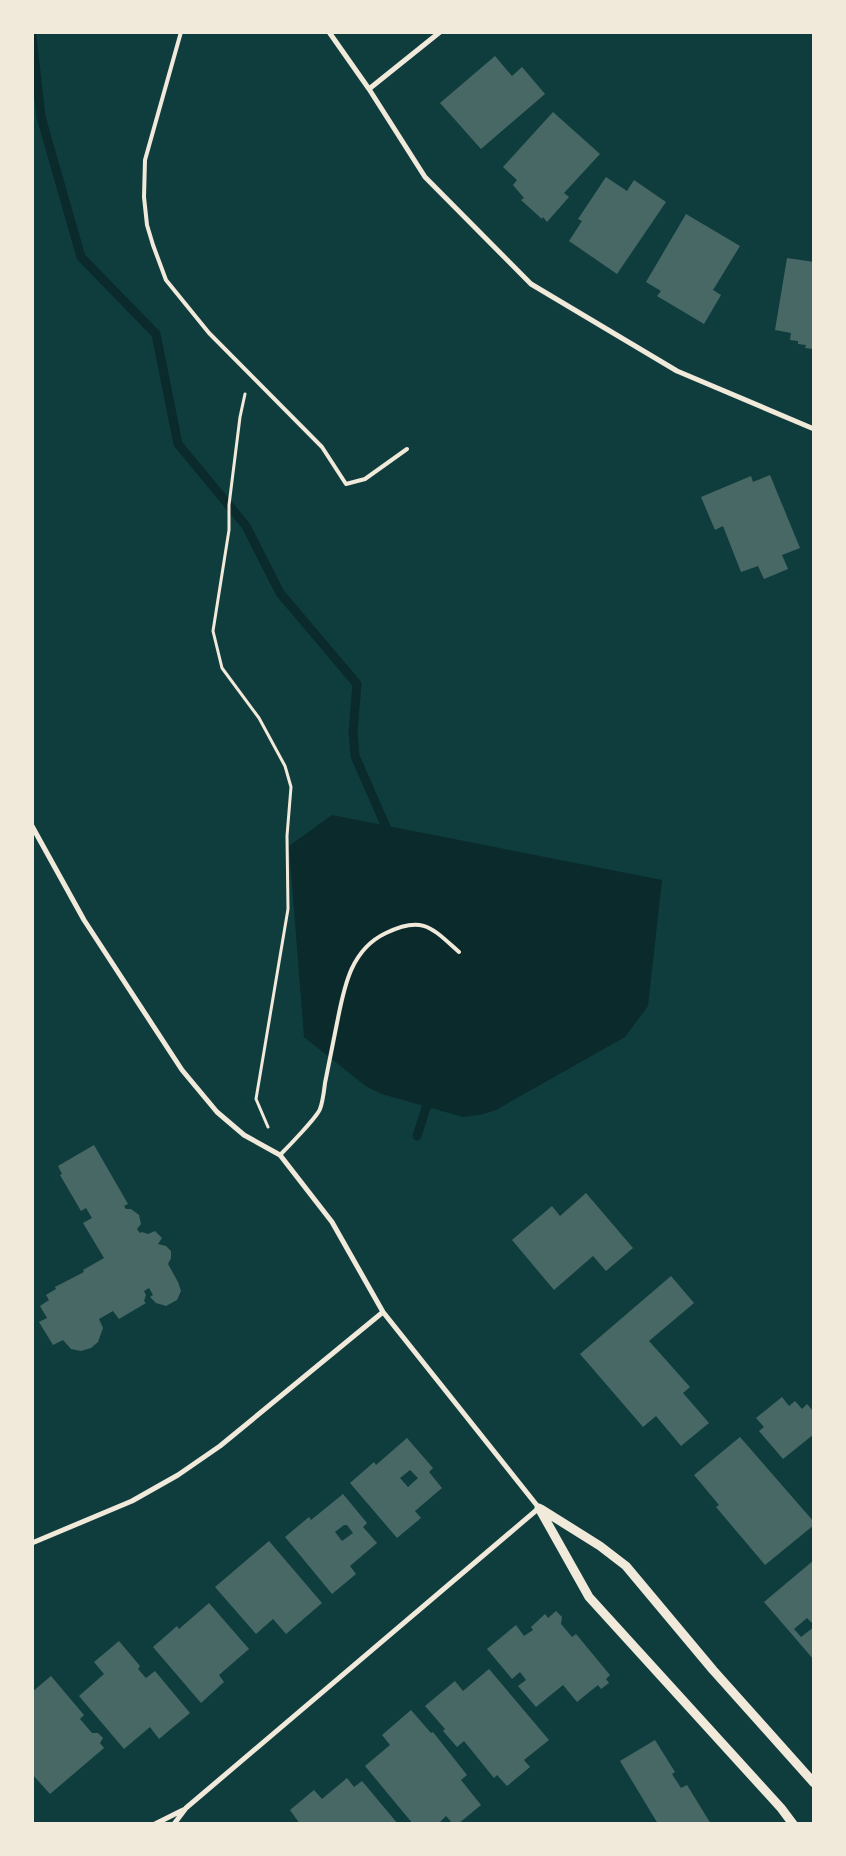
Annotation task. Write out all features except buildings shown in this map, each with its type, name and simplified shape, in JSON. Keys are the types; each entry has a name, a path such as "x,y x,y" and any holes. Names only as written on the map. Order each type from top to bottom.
{"street":[{"path":"329,32 425,177 531,284 677,371 814,429"},
{"path":"368,89 440,32"},
{"path":"32,826 84,920 182,1070 217,1112 244,1135 280,1155 332,1222 383,1312 539,1508 589,1597 782,1808 793,1824"},
{"path":"32,1544 132,1502 178,1476 220,1446 383,1312"},
{"path":"539,1508 600,1546 626,1566 713,1670 814,1783"},
{"path":"174,1824 186,1808 539,1508"},
{"path":"155,1824 186,1808"}],"lane":[{"path":"182,32 145,160 144,197 147,225 166,280 209,333 322,447 346,484 365,479 407,449"},
{"path":"280,1155 320,1111 344,989 351,968 359,955 369,944 382,935 407,924 420,924 434,930 459,952"}],"path":[{"path":"250,374 240,417 229,505 229,530 213,631 222,668 259,718 285,766 291,787 287,836 288,909 256,1099 280,1155"}],"water":[{"path":"332,815 662,880 648,1006 625,1037 494,1111 463,1117 382,1094 367,1087 304,1037 289,846"}],"waterway":[{"path":"32,36 41,117 81,257 156,334 178,444 246,526 280,593 357,684 353,732 355,756 390,836"},
{"path":"417,1136 430,1095"}]}
